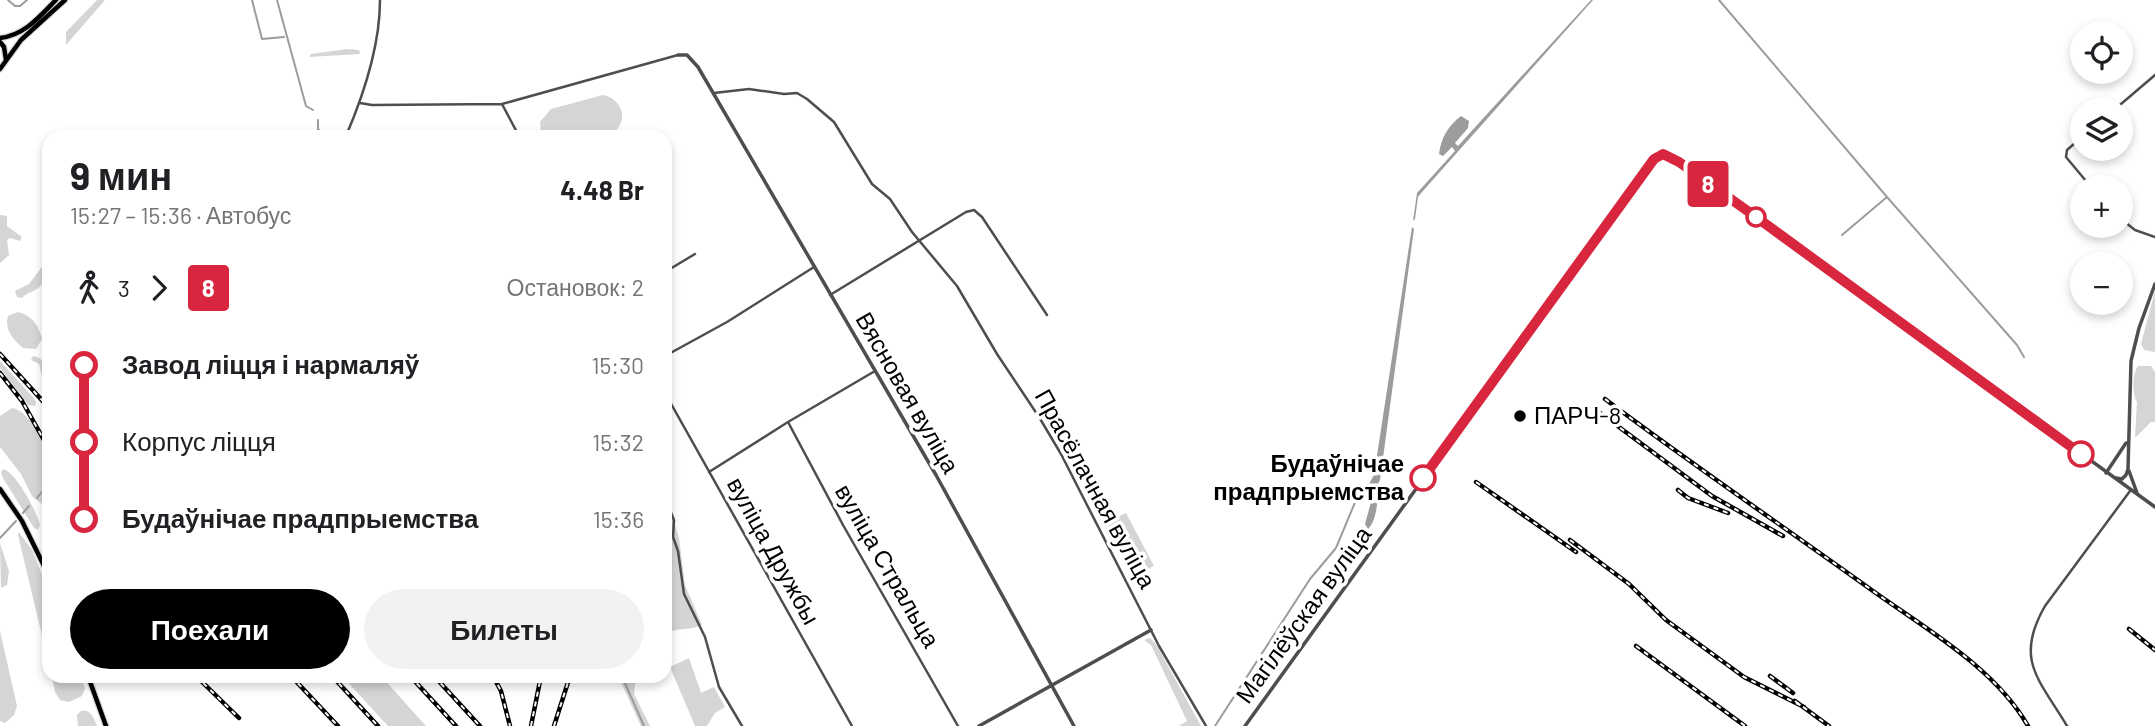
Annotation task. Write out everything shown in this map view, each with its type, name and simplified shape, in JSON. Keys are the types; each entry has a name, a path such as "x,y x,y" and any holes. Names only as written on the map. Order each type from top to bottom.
{"main road":[{"path":"5,61 6,54 0,40 26,29 56,0"},
{"path":"0,69 21,40 65,0"},
{"path":"0,489 22,521 42,562"},
{"path":"91,683 106,726"}],"street":[{"path":"349,130 360,103 375,47 380,0"},
{"path":"360,103 502,104 678,55"},
{"name":"Вясновая вуліца","path":"678,55 687,55 698,67 936,475 1074,726"},
{"path":"2128,98 2155,75"},
{"name":"Прасёлачная вуліца","path":"713,94 749,89 783,94 797,93 834,122 872,184 890,199 912,232 957,286 1056,445 1151,630 1206,726"},
{"path":"502,104 516,130"},
{"path":"2070,147 2066,157 2081,175"},
{"name":"Магілёўская вуліца","path":"1245,726 1591,244 1654,159 1661,154 1679,162 2155,507"},
{"path":"830,295 966,212 974,210 982,217 1047,315"},
{"path":"2133,228 2155,237"},
{"path":"672,268 695,254"},
{"path":"672,352 727,322 814,267"},
{"path":"2114,478 2122,479 2128,466 2131,361 2139,328 2155,284"},
{"path":"709,472 875,372"},
{"name":"вуліца Дружбы","path":"672,406 852,726"},
{"name":"вуліца Стральца","path":"788,422 843,525 958,726"},
{"path":"2106,472 2123,450 2128,437"},
{"path":"2114,462 2123,460 2128,466 2138,495"},
{"path":"2067,726 2035,672 2030,660 2030,640 2045,606 2130,490"},
{"path":"672,515 673,537 678,551 684,594 705,637 719,687 742,726"},
{"path":"979,726 1151,630"}],"shaded area":[{"path":"97,0 105,0 66,45 66,32"},
{"path":"1591,0 1422,192 1418,197 1413,221 1417,193 1455,151 1452,147 1443,156 1439,154 1443,138 1452,124 1461,116 1469,121 1468,128 1455,143 1458,146"},
{"path":"359,50 360,54 309,57 311,54"},
{"path":"603,95 616,102 622,120 616,130 541,130 540,122 551,109"},
{"path":"0,215 7,216 7,226 22,237 20,241 10,238 7,240 9,255 0,263"},
{"path":"1412,227 1414,229 1380,480 1377,486 1372,487 1370,482 1374,475"},
{"path":"42,267 42,284 22,298 17,297 15,291 29,284"},
{"path":"2155,291 2155,352 2144,350 2141,344"},
{"path":"18,312 31,318 39,330 42,339 36,349 23,348 10,334 8,316"},
{"path":"33,356 42,361 42,377 39,364 31,360"},
{"path":"0,361 32,396 36,402 35,406 28,405 0,368"},
{"path":"2138,366 2151,366 2155,372 2155,422 2151,422 2135,438 2137,402 2133,384"},
{"path":"12,408 18,410 30,420 42,438 42,504 32,496 21,474 0,447 0,416"},
{"path":"3,469 14,477 25,493 38,519 38,530 34,528 3,478"},
{"path":"1373,495 1377,496 1376,509 1368,529 1365,524"},
{"path":"1126,513 1154,566 1134,576 1108,526 1112,519"},
{"path":"672,515 679,538 685,585 702,625 672,631"},
{"path":"19,532 32,550 42,575 42,636"},
{"path":"0,543 9,571 7,585 1,588"},
{"path":"0,631 17,706 14,715 5,723 0,721"},
{"path":"1150,638 1156,644 1201,726 1179,726 1187,721 1151,645 1144,640"},
{"path":"689,658 701,693 714,687 725,707 715,713 707,726 695,726 672,666"},
{"path":"53,683 83,683 85,688 82,696 69,702 60,700"},
{"path":"348,683 387,683 426,726 388,726"},
{"path":"621,683 635,683 634,694 650,726 641,726"},
{"path":"81,711 90,713 97,726 78,726 77,715"}],"waterway":[{"path":"8,0 15,6 20,6 27,0"},
{"path":"252,0 262,39 284,37"},
{"path":"277,0 306,106 313,110"},
{"path":"1719,0 2017,345 2024,357"},
{"path":"318,120 319,130"},
{"path":"1842,235 1887,197"},
{"path":"1215,726 1310,579 1336,548 1356,500 1371,483"},
{"path":"37,498 42,492"},
{"path":"23,513 29,506"},
{"path":"0,538 16,521"},
{"path":"625,683 644,726"}],"railway":[{"path":"0,354 42,400"},
{"path":"0,373 22,401 42,437"},
{"path":"1605,399 1958,651 1997,686 2028,726"},
{"path":"1596,410 1712,496 1783,536"},
{"path":"1476,482 1576,552"},
{"path":"1678,490 1688,498 1728,513"},
{"path":"1570,540 1629,584 1666,620 1744,677 1804,707"},
{"path":"2129,629 2155,650"},
{"path":"1636,646 1745,726"},
{"path":"1770,676 1793,693"},
{"path":"203,683 239,718"},
{"path":"298,683 338,726"},
{"path":"338,683 378,726"},
{"path":"416,683 456,726"},
{"path":"440,683 480,726"},
{"path":"497,683 510,726"},
{"path":"531,726 540,683"},
{"path":"554,726 568,683"},
{"path":"1795,701 1829,726"}],"bus line":[{"name":"8","path":"1423,478 1654,159 1663,154 1679,162 1756,217 2081,454"}],"place":[{"name":"ПАРЧ-8","path":"1520,416"},
{"name":"Будаўнічае прадпрыемства","path":"1423,478"}]}
